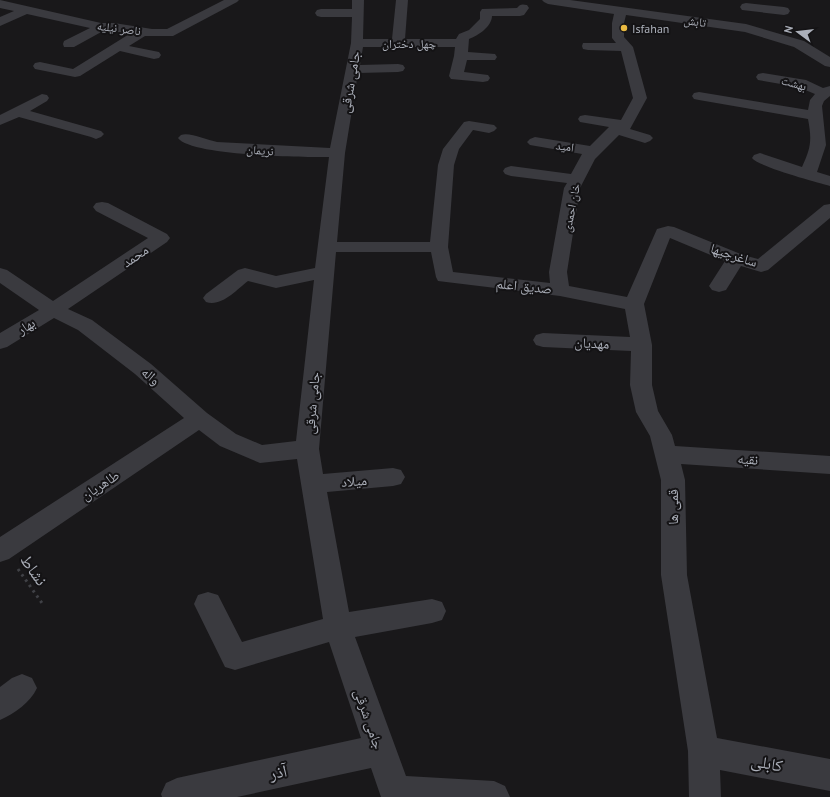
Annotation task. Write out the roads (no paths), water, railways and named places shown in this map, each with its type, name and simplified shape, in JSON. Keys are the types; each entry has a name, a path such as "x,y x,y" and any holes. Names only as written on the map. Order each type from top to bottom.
{"street":[{"name":"ناصر نیلیه","path":"0,4 28,9 101,27 114,27 152,33 169,33 197,20 233,0"},
{"path":"398,42 402,0"},
{"path":"483,78 456,76 464,37 473,33 486,20 486,12 520,12 526,4 499,0"},
{"name":"تابش","path":"548,0 746,28 799,44 830,63"},
{"path":"746,28 745,4 784,10"},
{"path":"321,13 357,7"},
{"name":"جامی شرقی","path":"357,7 357,43 337,153 307,449 338,627 396,795"},
{"path":"0,22 28,9"},
{"name":"خان احمدی","path":"560,290 558,272 572,188 588,157 608,136 621,127 640,98 627,47 618,38 618,23 621,11"},
{"path":"69,44 101,27"},
{"path":"40,66 75,73 144,31"},
{"name":"چهل دختران","path":"357,43 398,42 461,50 490,57"},
{"path":"588,46 627,47"},
{"path":"118,47 154,55"},
{"path":"352,69 398,68"},
{"name":"بهشت","path":"763,77 801,83 826,92"},
{"path":"808,173 819,142 816,121 813,116 818,97 826,92"},
{"path":"699,96 813,116"},
{"path":"0,121 19,112 42,98"},
{"path":"19,112 96,134"},
{"path":"585,119 621,127 645,138"},
{"name":"صدیق اعلم","path":"489,128 469,125 451,149 446,165 439,246 445,277 560,290 634,304"},
{"name":"امید","path":"535,142 595,151"},
{"name":"نریمان","path":"189,143 258,150 337,153"},
{"path":"760,158 776,165 808,173 830,181"},
{"path":"758,176 776,165"},
{"path":"511,171 576,179"},
{"name":"محمد","path":"53,310 161,238 102,207"},
{"name":"ساغرچیها","path":"634,304 662,233 668,231 736,259 761,266 830,209"},
{"path":"328,247 439,246"},
{"path":"719,286 736,259"},
{"path":"213,298 245,274 276,282 324,272"},
{"name":"واله","path":"0,274 53,310 85,324 143,368 199,419 228,440 260,454 307,449"},
{"name":"قمی ها","path":"634,304 642,345 641,385 647,412 661,435 673,480 674,575 704,751 705,797"},
{"name":"بهار","path":"0,342 53,310"},
{"name":"مهدیان","path":"543,340 642,345"},
{"name":"طاهریان","path":"2,550 199,419"},
{"name":"نقیه","path":"666,454 830,465"},
{"name":"میلاد","path":"314,484 393,477"},
{"path":"208,604 235,657 338,627 432,611"},
{"name":"آذر","path":"177,794 380,750"},
{"name":"کابلی","path":"704,751 830,775"},
{"path":"396,795 494,797"}],"place":[{"name":"Isfahan","path":"624,28"}]}
